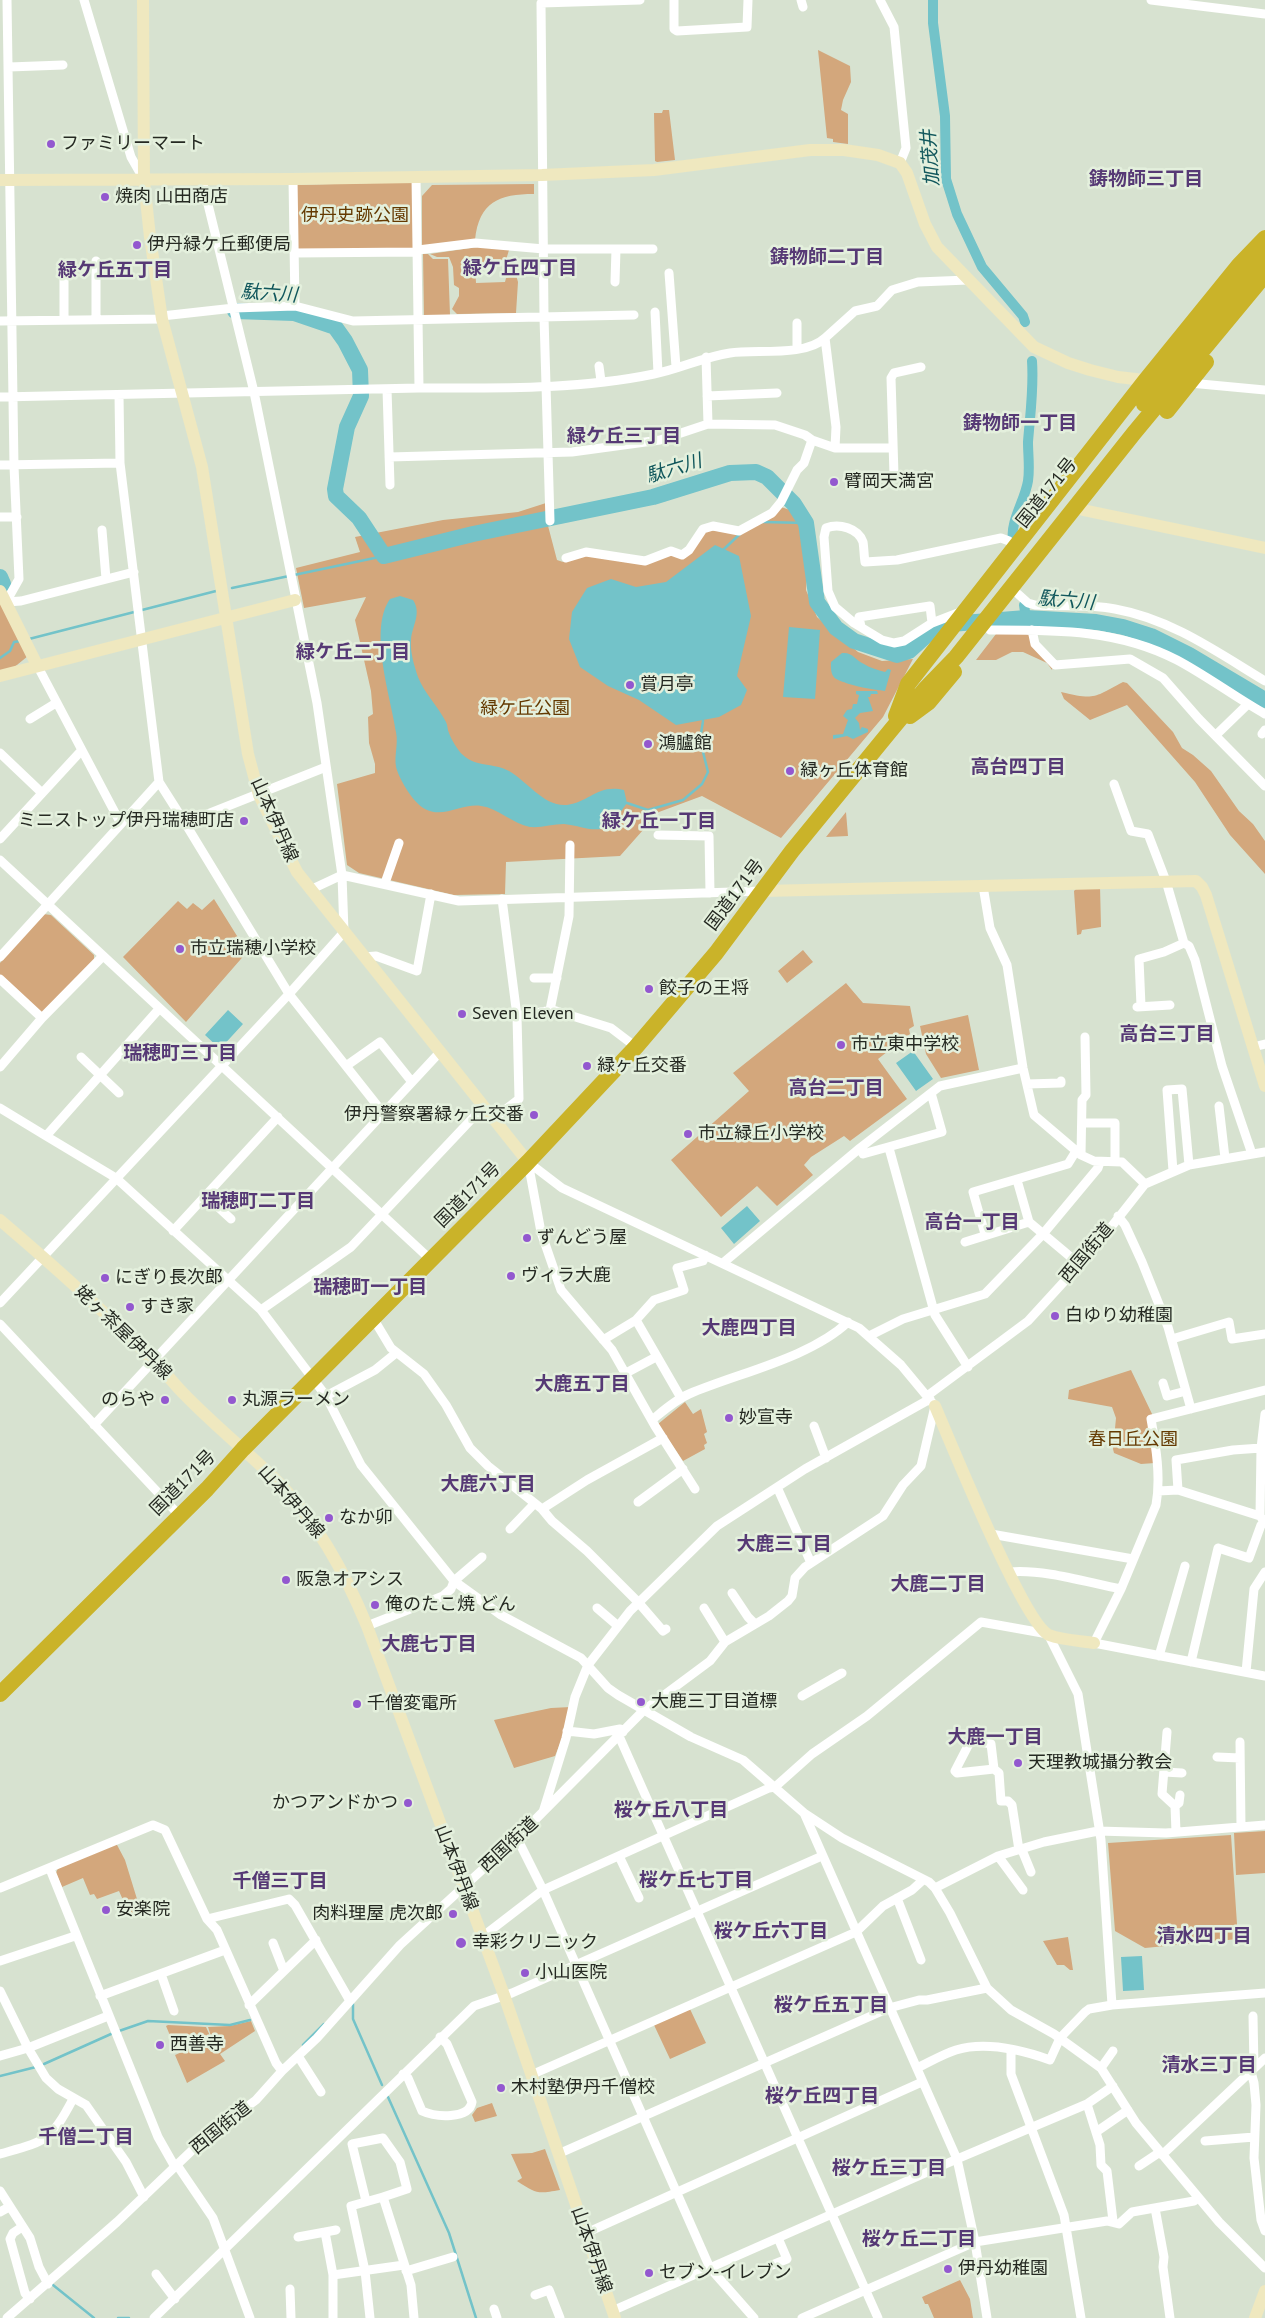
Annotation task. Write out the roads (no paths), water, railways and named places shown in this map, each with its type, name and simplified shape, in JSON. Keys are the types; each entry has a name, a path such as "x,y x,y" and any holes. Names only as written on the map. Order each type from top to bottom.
{"highway":[{"path":"891,730 908,684 1145,381 1239,264 1265,238"},
{"name":"国道171号","path":"925,688 953,643 1231,294 1265,258"},
{"name":"国道171号","path":"0,1694 207,1489 243,1449 528,1162 636,1047 716,953 792,851 925,688 956,657 1134,433 1265,275"},
{"path":"891,730 929,702 992,628 1083,510 1190,383 1236,323 1265,291"}],"street":[{"path":"3,596 19,579 14,466 13,319 5,180 9,67 7,0"},
{"path":"84,0 131,157 144,180"},
{"name":"山本伊丹線","path":"143,0 144,180 162,318 202,467 248,754 259,795 297,872 310,890 528,1162"},
{"path":"550,521 544,317 541,3 640,0"},
{"path":"674,0 674,29 677,31 747,27 748,0"},
{"path":"880,0 895,31 906,148 900,163"},
{"path":"1151,0 1265,14"},
{"path":"9,67 51,62 63,65"},
{"path":"5,180 292,180 542,175 654,170 828,149 878,155 900,163 911,182 937,248 1034,347 1068,363 1118,377 1145,381 1265,390"},
{"path":"416,177 420,388"},
{"path":"0,1303 290,994 344,932 342,875 321,726 254,392 202,180"},
{"path":"292,180 295,306"},
{"path":"294,253 418,251 475,242 544,249 653,249"},
{"path":"615,282 616,249"},
{"path":"96,261 96,317"},
{"path":"64,270 64,320"},
{"path":"669,273 676,367"},
{"path":"0,397 546,386 601,381 658,373 706,356 736,352 798,349 820,343 855,311 877,306 892,290 918,282 968,280"},
{"path":"0,322 13,319 162,318 234,308 295,306 353,321 634,315"},
{"path":"655,312 658,373"},
{"path":"798,323 798,349"},
{"path":"825,338 836,426 836,448"},
{"path":"706,356 708,424"},
{"path":"599,366 601,381"},
{"path":"894,475 891,378 894,373 921,367"},
{"path":"388,389 390,485"},
{"path":"707,396 776,393"},
{"path":"119,395 120,463 159,782 290,994 384,1114"},
{"path":"389,457 548,453 660,440 708,424 775,425 836,448 892,448"},
{"path":"566,558 586,552 645,561 671,551 682,555 689,550 703,529 713,526 739,531 772,513 788,489 797,470 804,463 812,440"},
{"path":"0,465 120,463"},
{"path":"1083,510 1265,548"},
{"path":"0,517 17,517"},
{"path":"966,612 952,614 932,623 904,641 894,643 882,640 861,627 835,606 828,591 824,537 826,528 832,525 855,531 862,541 865,562 898,560 1001,538 1009,541 1014,548"},
{"path":"102,530 106,580"},
{"path":"3,596 21,601 134,572"},
{"path":"3,596 81,752 121,824"},
{"path":"1016,596 1035,605 1114,609 1159,622 1197,640 1265,681"},
{"path":"0,676 36,665 295,600"},
{"path":"861,627 860,617 930,606 932,623"},
{"path":"992,628 1079,632 1132,641 1178,661 1265,714"},
{"path":"1032,630 1035,644 1055,665 1130,660 1163,678 1198,719 1264,782"},
{"path":"30,719 56,703"},
{"path":"1216,735 1248,704"},
{"path":"0,839 81,752"},
{"path":"0,753 42,793"},
{"path":"185,823 326,767"},
{"path":"0,957 159,782"},
{"path":"1114,784 1128,826 1131,831 1148,834 1166,881 1184,943 1189,946 1195,960 1222,1066 1252,1154"},
{"path":"658,835 708,836 710,893"},
{"path":"385,883 399,843"},
{"path":"550,1010 569,916 570,844"},
{"path":"0,860 102,957 333,1167 431,1260"},
{"path":"310,890 342,875 385,883 459,901 763,891 1193,881 1204,889 1259,1046 1265,1086"},
{"path":"983,886 990,928 1007,964 1023,1068 1034,1115 1079,1153 1100,1162 1115,1160 1126,1164 1145,1184"},
{"path":"364,957 376,956 417,971 431,894"},
{"path":"493,1119 519,1099 517,1016 502,899"},
{"path":"1170,1005 1139,1007 1135,959 1164,952 1184,943"},
{"path":"0,1067 42,1018 102,957"},
{"path":"534,978 557,978"},
{"path":"0,979 42,1018"},
{"path":"46,1136 159,1009"},
{"path":"517,1016 550,1010 611,1028 636,1047"},
{"path":"985,1234 973,1192 1068,1164 1079,1153 1082,1100 1086,1095 1085,1037"},
{"path":"346,1066 380,1042 412,1082"},
{"path":"94,1425 155,1362 440,1052"},
{"path":"81,1057 119,1093"},
{"path":"723,1263 860,1148 940,1086 1023,1068"},
{"path":"1027,1084 1061,1083"},
{"path":"1173,1170 1167,1090 1182,1089 1190,1165"},
{"path":"860,1148 863,1154 942,1132 931,1093"},
{"path":"1219,1106 1225,1158"},
{"path":"261,1310 351,1247 483,1107"},
{"path":"0,1108 116,1178 261,1310 326,1396 361,1465 454,1581 501,1615 574,1654 588,1665 608,1688 692,1737 743,1760 804,1813 842,1838 935,1888 950,1913 987,1988 1011,2010 1060,2038 1101,2068 1128,2110 1161,2153 1198,2197 1265,2268"},
{"path":"173,1231 278,1118"},
{"path":"1082,1123 1115,1123 1115,1160"},
{"path":"888,1148 935,1315 968,1367"},
{"name":"西国街道","path":"7,2318 48,2284 205,2138 256,2100 282,2071 317,2038 400,1945 464,1888 542,1814 644,1710 710,1662 725,1642 755,1624 788,1600 792,1596 795,1578 811,1563 883,1516 903,1485 921,1466 931,1400 968,1367 1028,1321 1093,1250 1145,1184 1173,1170 1190,1165 1265,1152"},
{"path":"528,1162 562,1188 848,1322 869,1336 901,1365 931,1400 1009,1572 1033,1617 1048,1634 1078,1694 1098,1831 1101,1840 1112,2005"},
{"path":"528,1162 541,1232 561,1290 603,1340 626,1373 662,1438 695,1489"},
{"path":"869,1336 903,1319 985,1294 1043,1234 1098,1168 1100,1162"},
{"path":"1017,1180 1029,1222 1079,1264"},
{"path":"205,1195 230,1219"},
{"path":"1118,1216 1142,1262 1172,1339 1191,1409"},
{"name":"姥ヶ茶屋伊丹線","path":"0,1220 44,1257 155,1362 184,1394 243,1449"},
{"path":"965,1242 985,1234 1029,1222"},
{"path":"603,1340 636,1320 654,1300 684,1290 677,1268 703,1261 706,1255"},
{"path":"373,1318 396,1353 424,1374 446,1405 470,1448 542,1509 552,1521 587,1551 638,1602 662,1631"},
{"path":"636,1320 647,1336 656,1357 681,1398"},
{"path":"652,1420 681,1398 773,1363 834,1336 848,1322"},
{"path":"1172,1339 1228,1322 1232,1339 1265,1334"},
{"path":"0,1324 179,1515"},
{"path":"326,1396 375,1370 396,1353"},
{"path":"626,1373 656,1357"},
{"path":"1163,1383 1167,1396 1186,1391"},
{"path":"1094,1643 1121,1589 1156,1505 1158,1491 1157,1463 1151,1420 1265,1390"},
{"path":"542,1814 567,1731 575,1697 588,1665 638,1602 717,1526 826,1458 931,1400"},
{"path":"1191,1662 1218,1548 1249,1558 1263,1521 1261,1448 1265,1414"},
{"path":"814,1426 826,1458"},
{"path":"542,1509 587,1480 662,1438"},
{"path":"1178,1490 1176,1460 1233,1450 1261,1448"},
{"name":"山本伊丹線","path":"243,1449 282,1487 311,1520 331,1551 351,1588 367,1626 504,1995 614,2314"},
{"path":"638,1502 683,1469"},
{"path":"777,1487 811,1563"},
{"path":"1158,1491 1178,1490 1263,1521"},
{"path":"510,1529 534,1504"},
{"path":"991,1534 1134,1559"},
{"path":"367,1626 443,1596 451,1589 454,1581 482,1557"},
{"path":"1159,1656 1185,1566"},
{"path":"1009,1572 1031,1572 1121,1589"},
{"path":"1246,1672 1254,1589 1265,1572"},
{"path":"732,1593 755,1624"},
{"path":"597,1608 618,1626"},
{"path":"704,1608 725,1642"},
{"path":"482,1937 543,1890 664,1834 768,1788 775,1787 812,1754 867,1716 981,1622 1265,1676"},
{"path":"802,1696 842,1673"},
{"path":"567,1731 594,1734 620,1729 697,1910 878,2318"},
{"path":"1167,1732 1162,1794 1175,1806 1176,1832"},
{"path":"994,1769 957,1773 955,1771 972,1740 991,1744 994,1769 999,1773 1001,1801 1008,1801 1012,1805 1021,1850 1031,1872"},
{"path":"1240,1742 1241,1827"},
{"path":"1217,1757 1240,1758"},
{"path":"1088,1760 1137,1760"},
{"path":"1164,1772 1182,1773"},
{"path":"1175,1806 1179,1803 1180,1795"},
{"path":"804,1813 957,2159 975,2242 987,2318"},
{"path":"0,1888 153,1825 165,1830 207,1919 217,1930 249,2005 276,2063 282,2071"},
{"path":"935,1888 998,1856 1044,1842 1098,1831 1117,1833 1176,1832 1265,1825"},
{"path":"517,1838 543,1890 710,2268 754,2318"},
{"path":"619,1856 639,1898"},
{"path":"155,2318 440,2037 474,2006 575,1965 822,1856"},
{"path":"998,1856 1023,1890"},
{"path":"50,1869 75,1936 158,2136 176,2166 213,2218 250,2318"},
{"path":"531,2075 856,1932 884,1906 912,1890 923,1880"},
{"path":"898,1898 911,1947 921,1960"},
{"path":"207,1919 289,1900 295,1906 316,1940 350,2001"},
{"path":"0,1961 75,1936"},
{"path":"249,2005 316,1940"},
{"path":"273,1943 284,1971"},
{"path":"100,1996 225,1950"},
{"path":"161,1974 174,2011"},
{"path":"558,2154 889,2008 919,2000 987,1988"},
{"path":"0,1991 28,2048 50,2083 73,2099 86,2104 126,2162 144,2196"},
{"path":"917,2068 960,2049 995,2047 1033,2054 1050,2060 1060,2038 1089,2009 1112,2005 1265,1993"},
{"path":"0,2056 28,2048 108,2016"},
{"path":"1253,2016 1252,2070 1256,2105 1254,2137 1260,2220 1265,2231"},
{"path":"403,2074 408,2078 422,2111 431,2115 441,2116 467,2112 471,2108 472,2102 447,2044 440,2037"},
{"path":"1011,2050 1010,2074 1032,2127 1067,2226 1082,2318"},
{"path":"1101,2068 1113,2051"},
{"path":"298,2056 321,2092"},
{"path":"1139,2166 1161,2153 1265,2058"},
{"path":"586,2233 922,2082"},
{"path":"614,2314 710,2268 1087,2104 1113,2086"},
{"path":"0,2154 34,2145 44,2140 58,2127 73,2099"},
{"path":"1087,2104 1096,2132 1101,2165 1107,2170 1113,2221"},
{"path":"1096,2132 1128,2110"},
{"path":"1205,2142 1254,2137"},
{"path":"366,2201 352,2144 383,2138 400,2162 407,2189 351,2206 365,2271 370,2318"},
{"path":"0,2191 9,2208 30,2238 39,2268 48,2284"},
{"path":"383,2197 411,2285 414,2318"},
{"path":"802,2318 975,2242 1067,2226 1113,2221 1120,2224 1132,2212 1194,2201 1198,2197"},
{"path":"0,2212 9,2208"},
{"path":"1155,2208 1164,2257 1163,2268 1170,2318"},
{"path":"22,2227 13,2232 10,2239 25,2293 30,2299"},
{"path":"298,2238 336,2230"},
{"path":"325,2232 333,2275 333,2318"},
{"path":"772,2266 787,2259 778,2238"},
{"path":"333,2275 405,2268 453,2257"},
{"path":"156,2274 175,2299"},
{"path":"290,2289 291,2318"},
{"path":"535,2295 549,2290 560,2318"},
{"path":"1255,2318 1265,2291"},
{"path":"494,2309 497,2318"}],"water":[{"path":"715,545 739,556 751,616 737,676 747,690 741,705 719,717 676,725 639,700 608,686 580,667 569,639 572,612 587,588 611,579 636,587 666,582"},
{"path":"400,596 413,600 416,605 417,615 411,645 418,677 447,723 448,732 461,753 473,761 509,771 543,798 559,805 582,801 607,789 624,790 627,803 609,828 590,829 564,824 530,827 487,807 474,806 446,812 432,812 417,803 400,778 396,768 397,737 386,683 381,645 381,628 384,612 390,599"},
{"path":"789,627 820,630 815,699 783,697"},
{"path":"842,653 851,655 874,669 885,672 888,669 891,670 885,691 854,685 835,678 831,662"},
{"path":"856,691 877,691 878,694 871,694 868,697 873,711 860,713 855,718 859,723 860,730 862,727 868,729 868,732 853,739 847,736 833,739 833,735 843,734 848,720 843,716 847,710 852,709 853,704 857,704 859,695 856,694"},
{"path":"228,1010 243,1024 220,1049 205,1035"},
{"path":"913,1051 933,1079 916,1091 896,1063"},
{"path":"747,1206 760,1221 734,1244 721,1228"},
{"path":"1142,1956 1144,1990 1123,1991 1121,1957"}],"waterway":[{"name":"加茂井","path":"933,0 933,23 945,116 946,179 957,214 982,267 1023,316 1025,322"},
{"name":"駄六川","path":"235,311 294,313 335,327 345,341 360,370 361,396 347,427 335,489 336,496 359,518 384,556 473,534 653,497 730,473 756,472 767,477 794,504 806,523 817,602 836,628 854,641 897,655 909,651 938,625 1026,618 1096,622 1123,627 1151,636 1189,655 1265,700"},
{"name":"加茂井","path":"1013,539 1014,525 1029,476 1028,442 1032,392 1032,361"},
{"path":"763,522 806,523"},
{"path":"724,549 741,533"},
{"path":"294,575 384,556"},
{"path":"232,588 289,576"},
{"name":"駄六川","path":"0,577 3,584"},
{"name":"駄六川","path":"3,584 6,591"},
{"path":"29,639 216,591"},
{"name":"加茂井","path":"1024,605 1027,625"},
{"path":"0,658 10,651 14,642 21,641"},
{"path":"627,803 648,810 683,800 702,784 708,772 700,740 703,721"},
{"path":"353,2004 353,2019 382,2085"},
{"path":"119,2031 148,2021 230,2025 250,2020"},
{"path":"303,2045 324,2024"},
{"path":"44,2064 111,2034"},
{"path":"0,2076 36,2067"},
{"path":"388,2097 449,2233 476,2318"},
{"path":"53,2285 94,2318"},
{"path":"118,2318 129,2318"}],"place":[{"name":"ファミリーマート","path":"51,144"},
{"name":"焼肉 山田商店","path":"105,197"},
{"name":"伊丹緑ケ丘郵便局","path":"137,245"},
{"name":"臂岡天満宮","path":"834,482"},
{"name":"賞月亭","path":"630,685"},
{"name":"鴻臚館","path":"648,744"},
{"name":"緑ヶ丘体育館","path":"790,771"},
{"name":"ミニストップ伊丹瑞穂町店","path":"244,821"},
{"name":"市立瑞穂小学校","path":"180,949"},
{"name":"餃子の王将","path":"649,989"},
{"name":"Seven Eleven","path":"462,1014"},
{"name":"市立東中学校","path":"841,1045"},
{"name":"緑ヶ丘交番","path":"587,1066"},
{"name":"伊丹警察署緑ヶ丘交番","path":"534,1115"},
{"name":"市立緑丘小学校","path":"688,1134"},
{"name":"ずんどう屋","path":"527,1238"},
{"name":"ヴィラ大鹿","path":"511,1276"},
{"name":"にぎり長次郎","path":"105,1278"},
{"name":"すき家","path":"130,1307"},
{"name":"白ゆり幼稚園","path":"1055,1316"},
{"name":"のらや","path":"165,1400"},
{"name":"丸源ラーメン","path":"232,1400"},
{"name":"妙宣寺","path":"729,1418"},
{"name":"なか卯","path":"329,1518"},
{"name":"阪急オアシス","path":"286,1580"},
{"name":"俺のたこ焼 どん","path":"375,1605"},
{"name":"大鹿三丁目道標","path":"641,1702"},
{"name":"千僧変電所","path":"357,1704"},
{"name":"天理教城攝分教会","path":"1018,1763"},
{"name":"かつアンドかつ","path":"408,1803"},
{"name":"安楽院","path":"106,1910"},
{"name":"肉料理屋 虎次郎","path":"453,1914"},
{"name":"幸彩クリニック","path":"461,1943"},
{"name":"小山医院","path":"525,1973"},
{"name":"西善寺","path":"160,2045"},
{"name":"木村塾伊丹千僧校","path":"501,2088"},
{"name":"伊丹幼稚園","path":"948,2269"},
{"name":"セブン-イレブン","path":"649,2273"}],"district":[{"name":"鋳物師三丁目","path":"1146,180"},
{"name":"鋳物師二丁目","path":"827,258"},
{"name":"緑ケ丘四丁目","path":"520,269"},
{"name":"緑ケ丘五丁目","path":"115,271"},
{"name":"鋳物師一丁目","path":"1020,424"},
{"name":"緑ケ丘三丁目","path":"624,437"},
{"name":"緑ケ丘二丁目","path":"353,653"},
{"name":"高台四丁目","path":"1018,768"},
{"name":"緑ケ丘一丁目","path":"659,822"},
{"name":"高台三丁目","path":"1167,1035"},
{"name":"瑞穂町三丁目","path":"180,1054"},
{"name":"高台二丁目","path":"836,1089"},
{"name":"瑞穂町二丁目","path":"258,1202"},
{"name":"高台一丁目","path":"972,1223"},
{"name":"瑞穂町一丁目","path":"370,1288"},
{"name":"大鹿四丁目","path":"749,1329"},
{"name":"大鹿五丁目","path":"582,1385"},
{"name":"大鹿六丁目","path":"488,1485"},
{"name":"大鹿三丁目","path":"784,1545"},
{"name":"大鹿二丁目","path":"938,1585"},
{"name":"大鹿七丁目","path":"429,1645"},
{"name":"大鹿一丁目","path":"995,1738"},
{"name":"桜ケ丘八丁目","path":"671,1811"},
{"name":"桜ケ丘七丁目","path":"696,1881"},
{"name":"千僧三丁目","path":"280,1882"},
{"name":"桜ケ丘六丁目","path":"771,1932"},
{"name":"清水四丁目","path":"1204,1937"},
{"name":"桜ケ丘五丁目","path":"831,2006"},
{"name":"清水三丁目","path":"1209,2066"},
{"name":"桜ケ丘四丁目","path":"822,2097"},
{"name":"千僧二丁目","path":"86,2138"},
{"name":"桜ケ丘三丁目","path":"889,2169"},
{"name":"桜ケ丘二丁目","path":"919,2240"}],"park label":[{"name":"伊丹史跡公園","path":"355,216"},
{"name":"緑ケ丘公園","path":"525,709"},
{"name":"春日丘公園","path":"1133,1440"}]}
